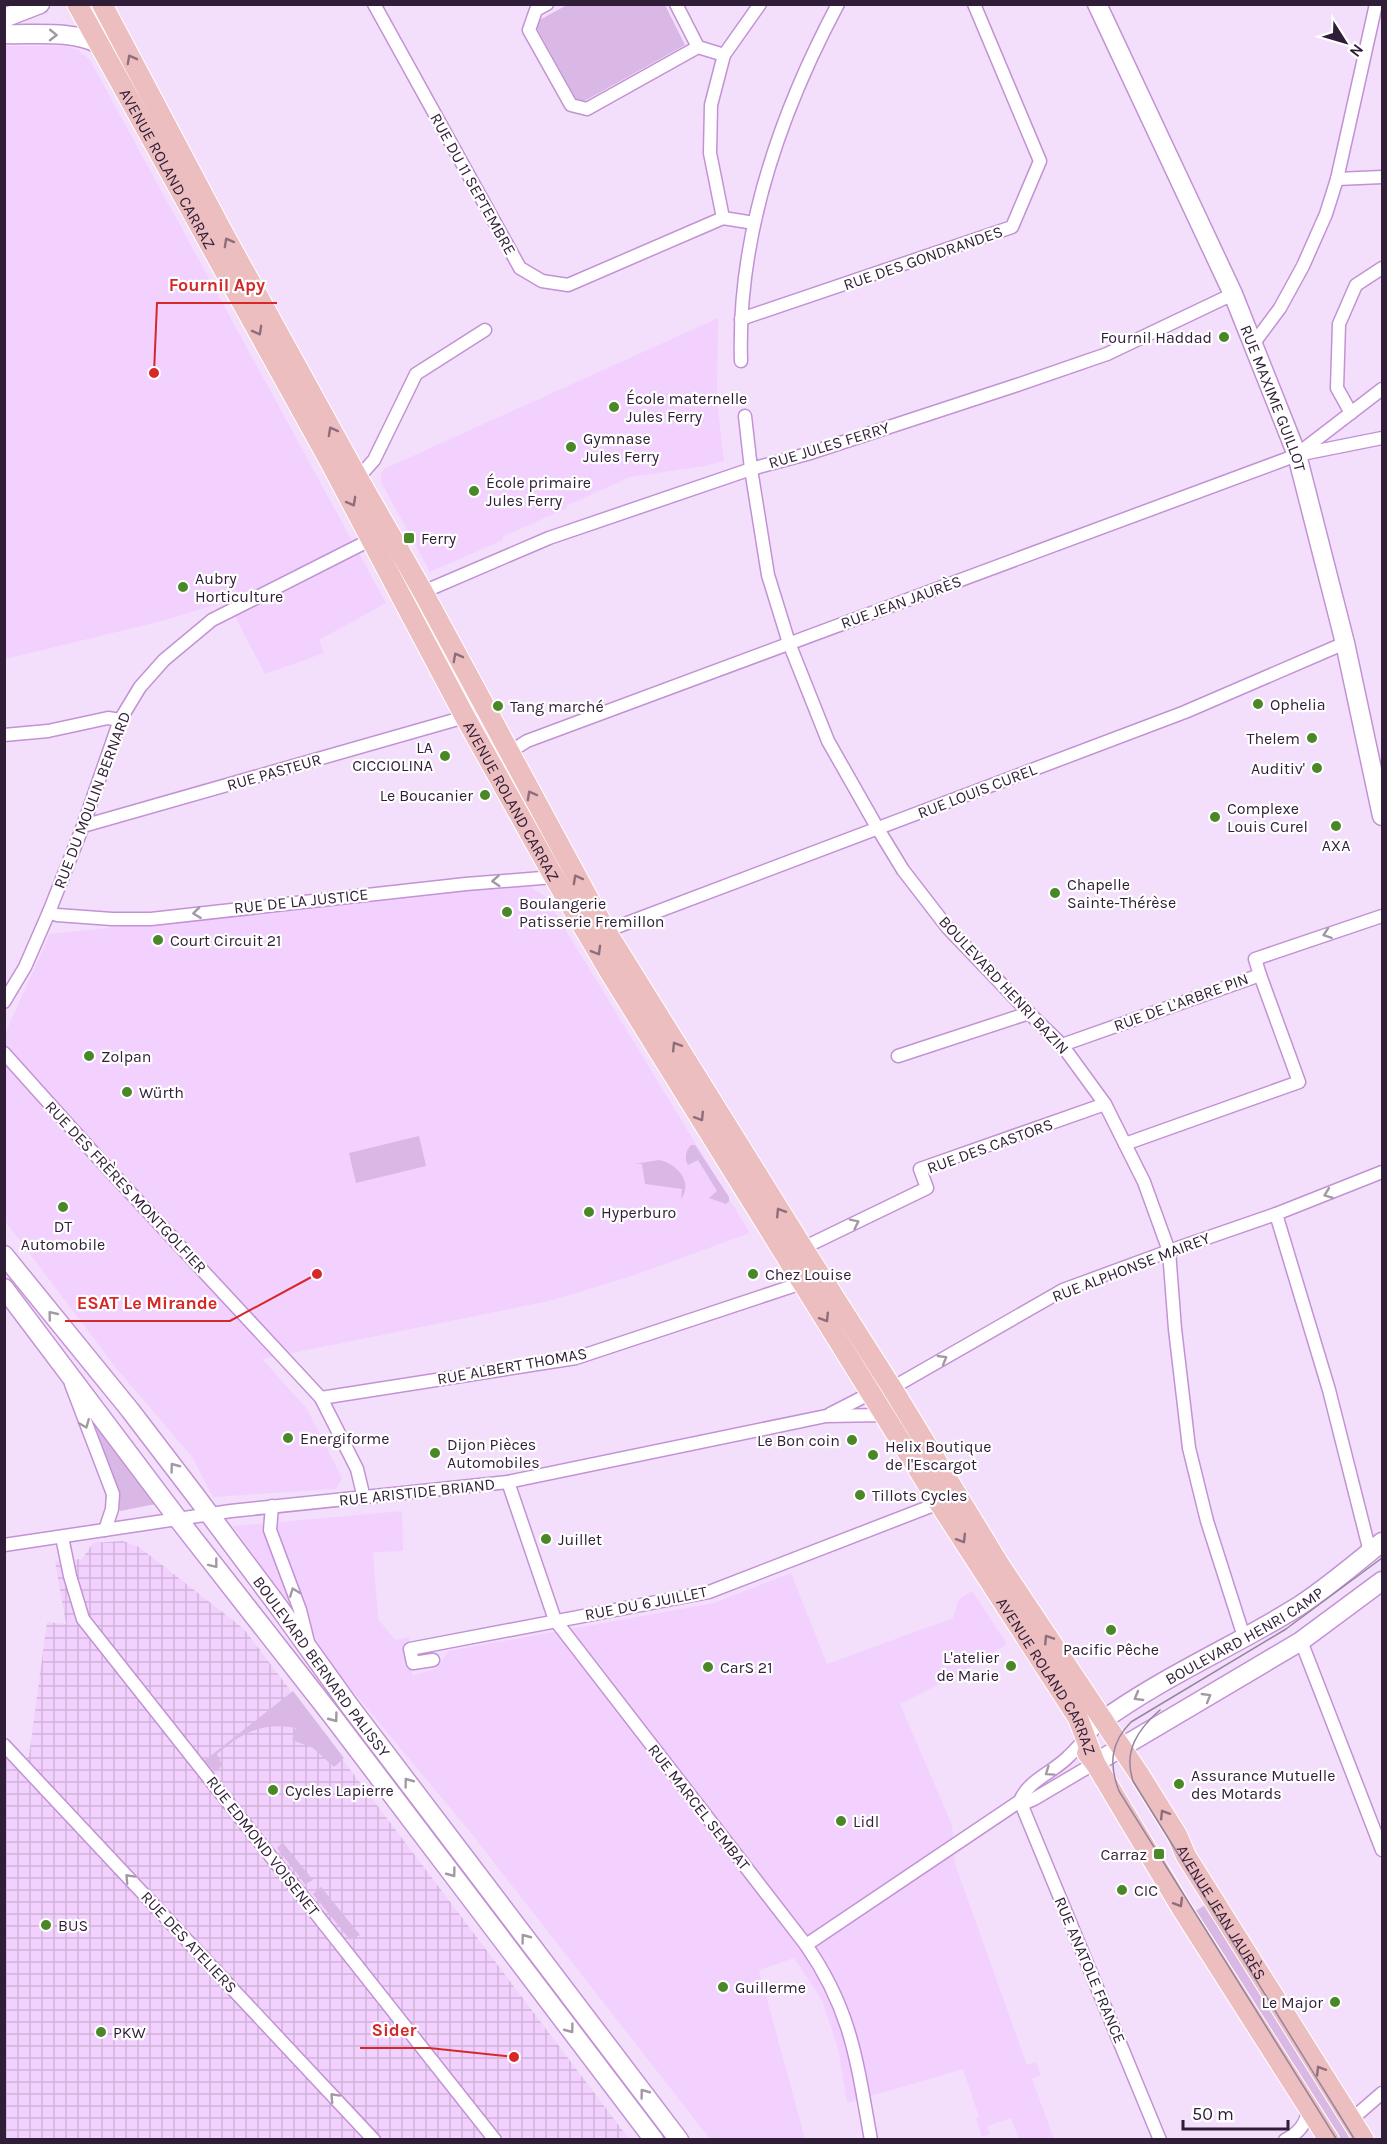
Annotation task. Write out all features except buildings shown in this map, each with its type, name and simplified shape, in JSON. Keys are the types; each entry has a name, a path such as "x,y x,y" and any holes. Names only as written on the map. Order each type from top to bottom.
{"main road":[{"path":"4,18 40,4"},
{"name":"AVENUE ROLAND CARRAZ","path":"77,4 372,539 465,717 554,877 609,971 939,1503 992,1570"},
{"name":"AVENUE ROLAND CARRAZ","path":"102,4 112,14 358,478 423,592 606,931 892,1388 992,1570 1000,1598 1076,1715 1083,1741 1095,1763 1182,1909 1308,2105"},
{"name":"RUE MAXIME GUILLOT","path":"1098,4 1233,294 1297,455 1345,643 1383,816"},
{"path":"4,34 75,35 99,44"},
{"path":"465,717 508,753"},
{"name":"BOULEVARD BERNARD PALISSY","path":"4,1255 130,1410 310,1648 356,1714 679,2139"},
{"name":"BOULEVARD BERNARD PALISSY","path":"4,1288 178,1519 340,1726 654,2139"},
{"path":"871,1393 911,1420"},
{"name":"BOULEVARD HENRI CAMP","path":"1097,1713 1123,1705 1300,1605 1376,1547"},
{"path":"992,1570 1097,1713"},
{"name":"BOULEVARD HENRI CAMP","path":"1095,1763 1301,1641 1382,1583"},
{"name":"AVENUE ROLAND CARRAZ","path":"1097,1713 1139,1774"},
{"name":"AVENUE JEAN JAURÈS","path":"1139,1774 1177,1835 1186,1856 1364,2139"},
{"path":"1308,2105 1329,2139"}],"street":[{"name":"RUE DU 11 SEPTEMBRE","path":"374,4 520,268 542,281 568,285 723,218"},
{"path":"547,4 536,10 529,30 571,105 587,109 698,47"},
{"path":"676,4 698,47 724,55"},
{"path":"754,222 723,218 710,153 711,105 724,55 760,4"},
{"path":"741,361 741,320 754,222 792,102 838,4"},
{"name":"RUE DES GONDRANDES","path":"741,320 1012,227 1040,161 974,4"},
{"path":"1254,344 1280,308 1303,266 1326,214 1337,179 1376,4"},
{"path":"1337,179 1383,177"},
{"path":"1352,412 1337,388 1339,324 1356,285 1383,268"},
{"name":"RUE JULES FERRY","path":"423,592 549,538 751,469 807,454 1107,354 1233,294"},
{"path":"358,478 374,460 416,374 485,330"},
{"path":"1297,455 1383,389"},
{"name":"BOULEVARD HENRI BAZIN","path":"745,416 768,575 789,643 828,741 903,870 947,927 1062,1045 1105,1104 1144,1182 1169,1251 1175,1329 1189,1448 1207,1521 1244,1637"},
{"path":"1297,455 1383,438"},
{"name":"RUE JEAN JAURÈS","path":"508,753 527,741 1297,455"},
{"name":"RUE DU MOULIN BERNARD","path":"4,1002 25,967 49,912 83,826 120,720 140,687 164,660 212,620 372,539"},
{"name":"RUE LOUIS CUREL","path":"606,931 878,830 1185,711 1345,643"},
{"name":"RUE PASTEUR","path":"83,826 465,717"},
{"path":"4,735 48,731 108,718 120,720"},
{"name":"RUE DE LA JUSTICE","path":"49,912 89,918 151,919 466,884 554,877"},
{"name":"RUE DE L'ARBRE PIN","path":"1062,1045 1260,975 1255,959 1383,916"},
{"path":"1125,1144 1299,1082 1260,975"},
{"path":"898,1056 1029,1013"},
{"name":"RUE DES FRÈRES MONTGOLFIER","path":"4,1053 321,1398 357,1469 364,1498"},
{"name":"RUE DES CASTORS","path":"803,1248 927,1188 920,1169 1105,1104"},
{"name":"RUE ALPHONSE MAIREY","path":"892,1388 1064,1290 1276,1214 1383,1172"},
{"path":"1276,1214 1376,1547"},
{"name":"RUE ALBERT THOMAS","path":"321,1398 576,1358 802,1283"},
{"name":"BOULEVARD BERNARD PALISSY","path":"66,1368 80,1411 113,1494 112,1509 105,1530"},
{"name":"RUE ARISTIDE BRIAND","path":"826,1416 871,1393"},
{"name":"RUE ARISTIDE BRIAND","path":"4,1545 272,1506 508,1482 826,1416 885,1415"},
{"name":"RUE MARCEL SEMBAT","path":"508,1482 555,1620 806,1945 828,1979 843,2013 856,2056 871,2139"},
{"name":"RUE DU 6 JUILLET","path":"433,1660 413,1663 410,1650 555,1620 709,1592 939,1503"},
{"path":"272,1506 270,1530 300,1610 310,1648"},
{"name":"RUE EDMOND VOISENET","path":"62,1537 70,1576 83,1619 495,2139"},
{"path":"1301,1641 1383,1850"},
{"path":"806,1945 1020,1801 1023,1792 1028,1787 1062,1763 1083,1741 1097,1713"},
{"name":"RUE DES ATELIERS","path":"4,1745 374,2139"},
{"path":"1020,1801 1027,1802 1034,1799 1095,1763"},
{"name":"RUE ANATOLE FRANCE","path":"1020,1801 1161,2139"},
{"path":"1352,2119 1383,2093"},
{"path":"1285,2139 1294,2135 1305,2122 1308,2105"}],"shaded area":[{"path":"567,5 665,5 685,45 579,104 534,23"},
{"path":"4,46 65,46 78,50 90,60 386,603 319,640 324,653 265,674 227,601 162,621 5,659"},
{"path":"718,318 717,401 724,461 630,477 502,537 503,540 430,572 381,482 384,469"},
{"path":"526,884 545,896 750,1233 629,1277 549,1301 262,1359 307,1409 342,1478 336,1489 213,1497 192,1457 116,1368 5,1221 5,1034 50,934"},
{"path":"419,1136 426,1166 356,1183 349,1153"},
{"path":"691,1145 695,1145 729,1197 726,1204 709,1198 717,1191 698,1160 688,1165 686,1154"},
{"path":"659,1160 671,1165 681,1174 685,1186 681,1199 682,1189 645,1184 642,1164 635,1164"},
{"path":"94,1422 156,1504 120,1511 112,1474"},
{"path":"402,1511 403,1551 373,1552 378,1619 395,1640 409,1637 412,1676 437,1668 448,1651 714,1603 791,1573 827,1664 953,1618 959,1599 972,1591 1007,1644 963,1672 900,1704 952,1825 955,1864 1027,2065 1036,2062 1041,2075 1032,2079 1054,2139 1019,2139 1011,2118 987,2126 990,2134 982,2137 976,2118 979,2117 963,2069 847,2103 838,2048 822,2000 794,1958 759,1970 805,2139 710,2139 467,1828 339,1675 233,1526"},
{"path":"123,1541 139,1547 244,1629 629,2139 5,2139 4,1755 15,1767 29,1756 47,1622 66,1624 55,1561 82,1559 93,1543"},
{"path":"293,1691 344,1758 334,1767 313,1748 292,1740 296,1728 284,1727 263,1728 235,1740 217,1754 222,1765 216,1772 204,1761"},
{"path":"283,1843 313,1880 305,1884 277,1848"},
{"path":"321,1887 360,1935 350,1940 313,1894"},
{"path":"1210,1902 1358,2139 1334,2139 1192,1913"}],"tram line":[{"path":"1337,2140 1119,1791 1114,1772 1113,1755 1119,1738 1131,1722 1286,1629 1382,1558"},
{"path":"1160,1710 1145,1725 1134,1741 1130,1760 1133,1781 1355,2140"}],"place":[{"name":"Fournil Haddad","path":"1224,337"},
{"name":"Fournil Apy","path":"154,373"},
{"name":"École maternelle Jules Ferry","path":"614,407"},
{"name":"Gymnase Jules Ferry","path":"571,447"},
{"name":"École primaire Jules Ferry","path":"474,491"},
{"name":"Ferry","path":"409,538"},
{"name":"Aubry Horticulture","path":"183,587"},
{"name":"Ophelia","path":"1258,704"},
{"name":"Tang marché","path":"498,706"},
{"name":"Thelem","path":"1312,738"},
{"name":"LA CICCIOLINA","path":"445,756"},
{"name":"Auditiv'","path":"1317,768"},
{"name":"Le Boucanier","path":"485,795"},
{"name":"Complexe Louis Curel","path":"1215,817"},
{"name":"AXA","path":"1336,826"},
{"name":"Chapelle Sainte-Thérèse","path":"1055,893"},
{"name":"Boulangerie Patisserie Fremillon","path":"507,912"},
{"name":"Court Circuit 21","path":"158,940"},
{"name":"Zolpan","path":"89,1056"},
{"name":"Würth","path":"127,1092"},
{"name":"DT Automobile","path":"63,1207"},
{"name":"Hyperburo","path":"589,1212"},
{"name":"ESAT Le Mirande","path":"317,1274"},
{"name":"Chez Louise","path":"753,1274"},
{"name":"Energiforme","path":"288,1438"},
{"name":"Le Bon coin","path":"852,1440"},
{"name":"Dijon Pièces Automobiles","path":"435,1453"},
{"name":"Helix Boutique de l'Escargot","path":"873,1455"},
{"name":"Tillots Cycles","path":"860,1495"},
{"name":"Juillet","path":"546,1539"},
{"name":"Pacific Pêche","path":"1111,1630"},
{"name":"L'atelier de Marie","path":"1011,1666"},
{"name":"CarS 21","path":"708,1667"},
{"name":"Assurance Mutuelle des Motards","path":"1179,1784"},
{"name":"Cycles Lapierre","path":"273,1790"},
{"name":"Lidl","path":"841,1821"},
{"name":"Carraz","path":"1159,1854"},
{"name":"CIC","path":"1122,1890"},
{"name":"BUS","path":"46,1925"},
{"name":"Guillerme","path":"723,1987"},
{"name":"Le Major","path":"1335,2002"},
{"name":"PKW","path":"101,2032"},
{"name":"Sider","path":"514,2057"}]}
